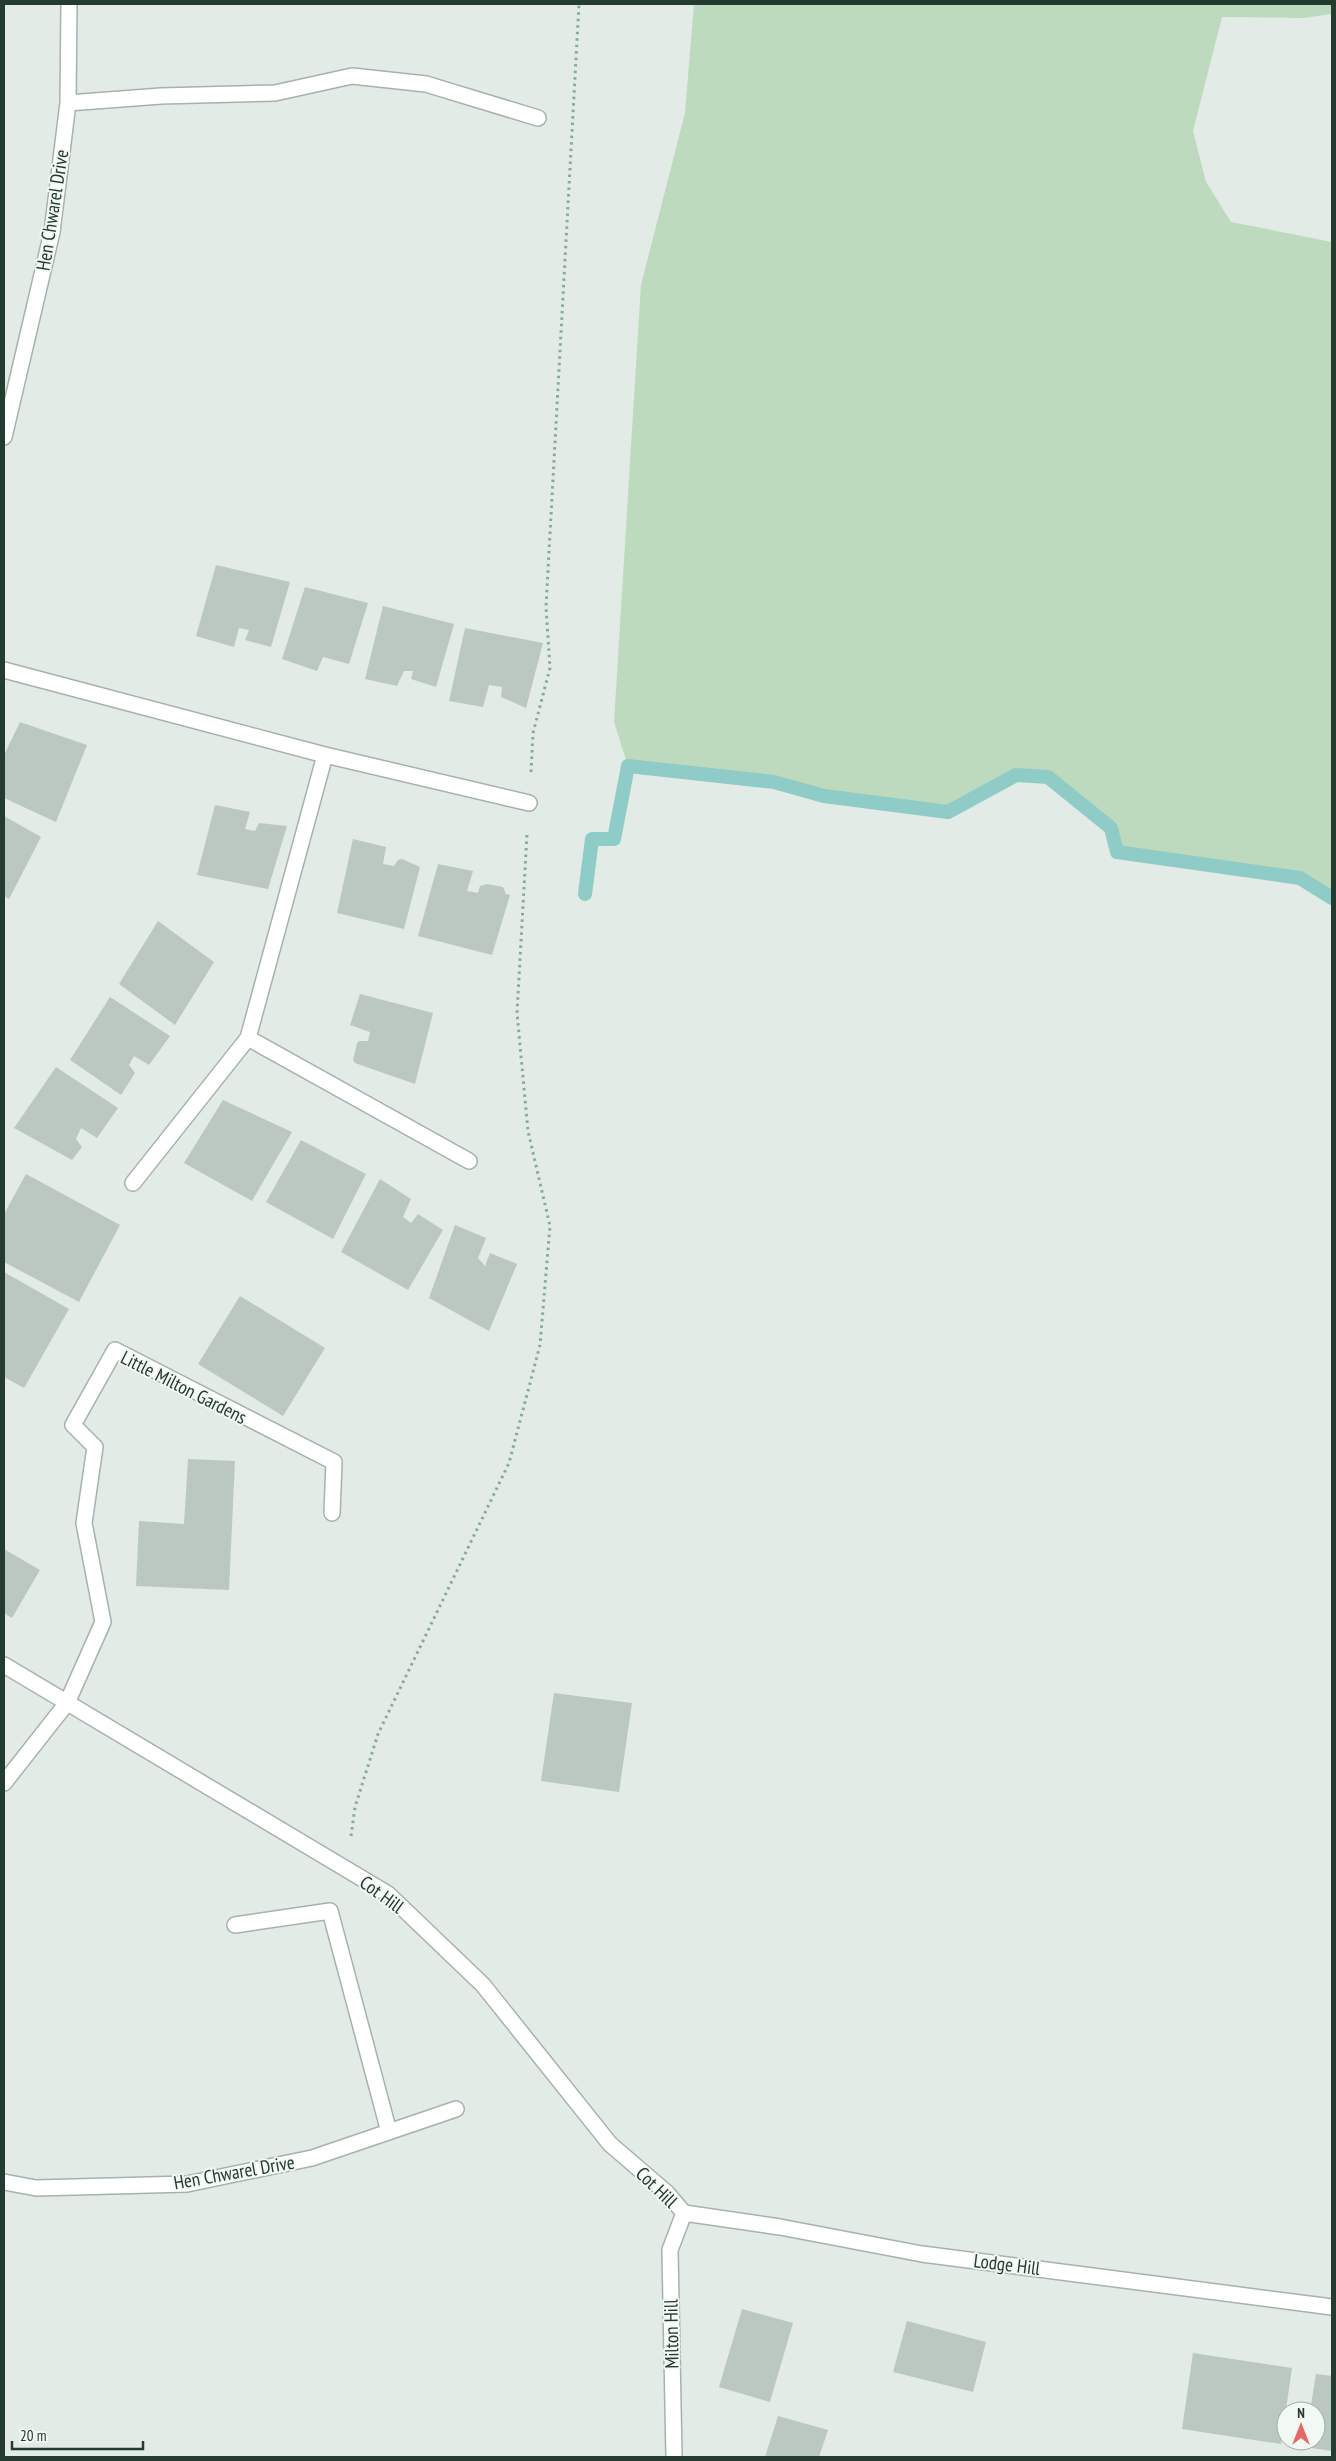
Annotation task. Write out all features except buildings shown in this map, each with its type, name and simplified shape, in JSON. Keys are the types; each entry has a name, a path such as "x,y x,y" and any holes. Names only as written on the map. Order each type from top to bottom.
{"street":[{"name":"Hen Chwarel Drive","path":"4,437 6,412 52,232 68,103 68,4"},
{"path":"68,103 161,96 275,93 352,76 426,84 538,118"},
{"path":"4,670 325,755 529,803"},
{"path":"133,1183 248,1038 325,755"},
{"path":"248,1038 469,1161"},
{"name":"Little Milton Gardens","path":"67,1703 103,1622 84,1523 95,1447 73,1425 115,1350 334,1462 332,1514"},
{"name":"Cot Hill","path":"4,1665 388,1894 483,1985 610,2144 667,2193 684,2213"},
{"path":"4,1783 67,1703"},
{"path":"234,1925 330,1911 389,2132"},
{"name":"Hen Chwarel Drive","path":"4,2182 36,2188 187,2184 312,2158 456,2109"},
{"name":"Lodge Hill","path":"684,2213 780,2227 922,2254 1332,2307"},
{"name":"Milton Hill","path":"674,2457 670,2250 684,2213"}],"path":[{"path":"346,1870 355,1807 378,1734 509,1463 540,1345 550,1226 528,1131 517,1014 533,734 550,668 546,607 579,4"}],"green space":[{"path":"694,4 1332,4 1332,14 1303,18 1222,17 1193,131 1206,182 1231,222 1332,242 1332,898 1300,878 1117,852 1111,828 1048,777 1016,775 948,812 824,796 774,782 628,766 614,722 641,285 685,113"}],"waterway":[{"path":"585,894 592,839 614,839 628,766 774,782 824,796 948,812 1016,775 1048,777 1111,828 1117,852 1300,878 1332,898"}]}
